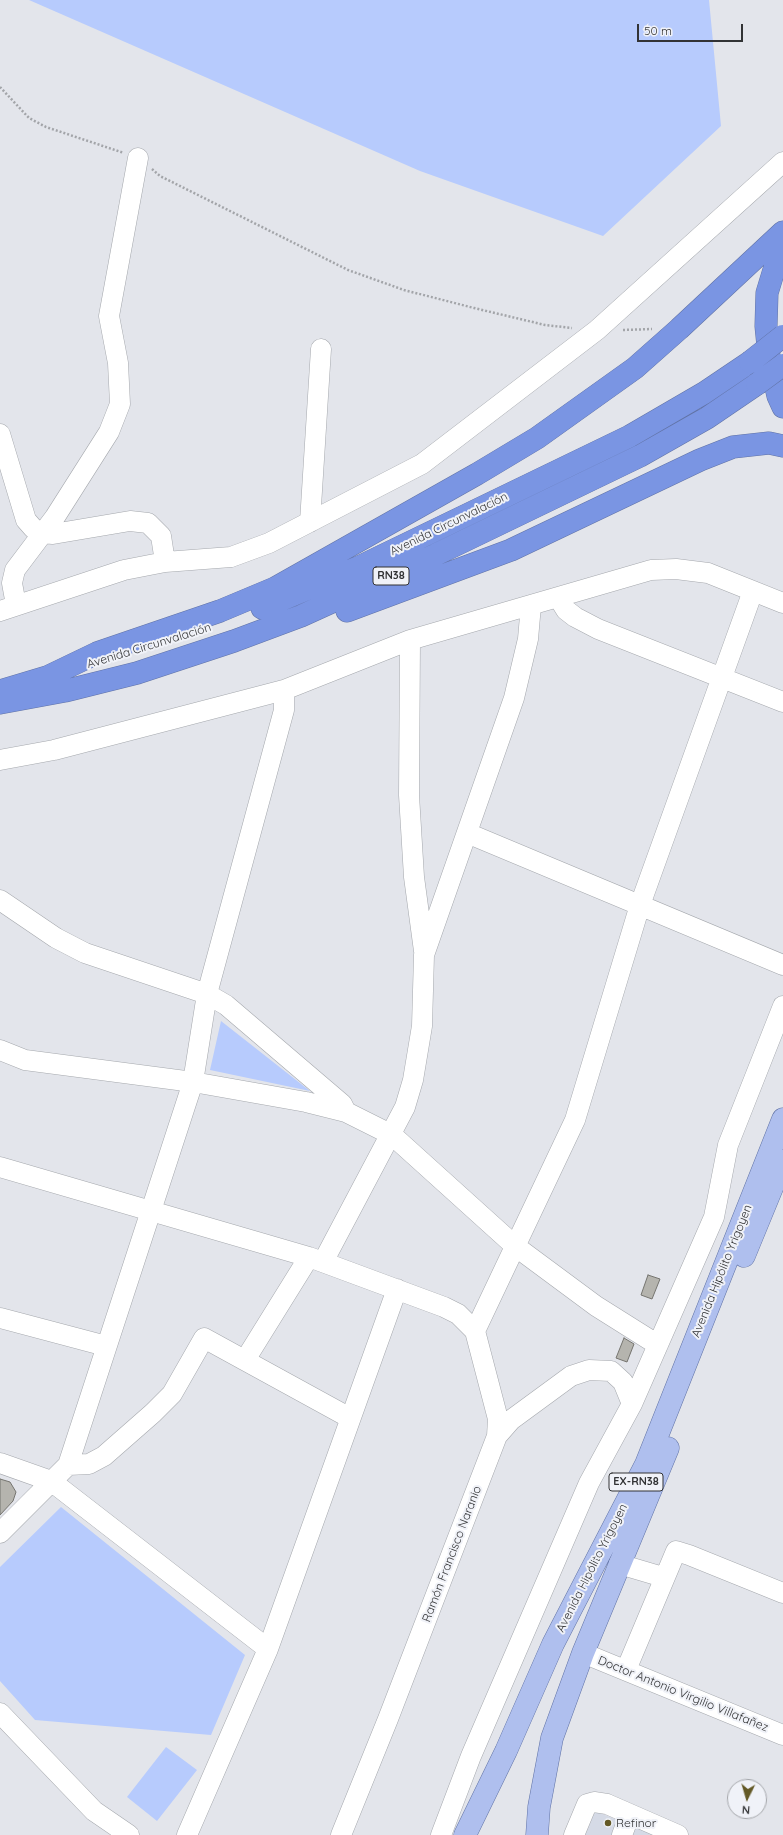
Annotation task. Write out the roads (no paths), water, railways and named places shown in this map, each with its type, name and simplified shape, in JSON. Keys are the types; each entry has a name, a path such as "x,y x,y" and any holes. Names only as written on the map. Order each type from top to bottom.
{"highway":[{"path":"47,677 97,653 220,611 275,588 331,558 537,438 634,368 679,329 783,232"},
{"path":"783,250 777,260 767,292 766,326 768,356 778,396 783,407"},
{"name":"Avenida Circunvalación","path":"0,691 134,652 232,619 294,596 359,567 630,436 704,393 750,362 783,336"},
{"name":"Avenida Circunvalación","path":"0,703 65,691 137,673 249,636 301,616 375,584 640,456 707,418 783,365"},
{"path":"137,673 258,640 317,621 461,570 512,550 700,460 733,447 768,442 783,446"}],"main road":[{"name":"Avenida Hipólito Yrigoyen","path":"465,1835 506,1751 553,1644 646,1464 783,1119"},
{"name":"Avenida Hipólito Yrigoyen","path":"537,1835 538,1807 552,1738 583,1653 655,1480 703,1357 783,1161"}],"street":[{"path":"138,158 109,316 118,363 120,404 109,432 55,517 15,570 8,608 124,570 165,562 231,557 269,543 422,464 597,330 783,162"},
{"path":"310,522 321,349"},
{"path":"0,434 26,520 33,528 42,533 53,534 130,521 148,523 161,536 165,562"},
{"path":"0,760 54,750 284,690 410,640 651,570 676,569 708,573 783,603"},
{"path":"475,1331 575,1120 640,905 753,590"},
{"path":"558,597 566,610 575,617 598,629 783,702"},
{"path":"424,955 514,698 528,638 531,605"},
{"path":"244,1360 316,1260 392,1135 406,1107 413,1080 422,1026 424,955 414,877 409,796 410,640"},
{"path":"0,1533 68,1465 193,1082 207,994 284,710 284,690"},
{"path":"467,834 783,965"},
{"path":"0,900 56,938 85,952 207,994 232,1010 342,1104 346,1112"},
{"path":"441,1835 471,1756 589,1483 632,1404 714,1217 728,1145 783,1006"},
{"path":"0,1050 25,1060 193,1082 306,1102 346,1112 392,1135 516,1246 596,1306 658,1345"},
{"path":"0,1167 316,1260 397,1289 458,1314 475,1331 498,1419 497,1436"},
{"path":"187,1835 268,1649 397,1289"},
{"path":"0,1318 106,1346"},
{"path":"68,1465 89,1464 104,1456 153,1413 172,1394 204,1338 350,1418"},
{"name":"Ramón Francisco Naranio","path":"341,1835 388,1719 497,1436 512,1420 571,1376 589,1370 611,1371 623,1382 632,1404"},
{"path":"0,1463 51,1481 268,1649"},
{"path":"626,1670 663,1577 676,1551 783,1593"},
{"path":"619,1564 663,1577"},
{"name":"Doctor Antonio Virgilio Villafañez","path":"583,1653 783,1735"},
{"path":"0,1713 94,1811 117,1832"},
{"path":"574,1835 586,1804 594,1802 606,1804 678,1835"},
{"path":"622,1835 630,1814"}],"place":[{"name":"Refinor","path":"608,1823"}]}
